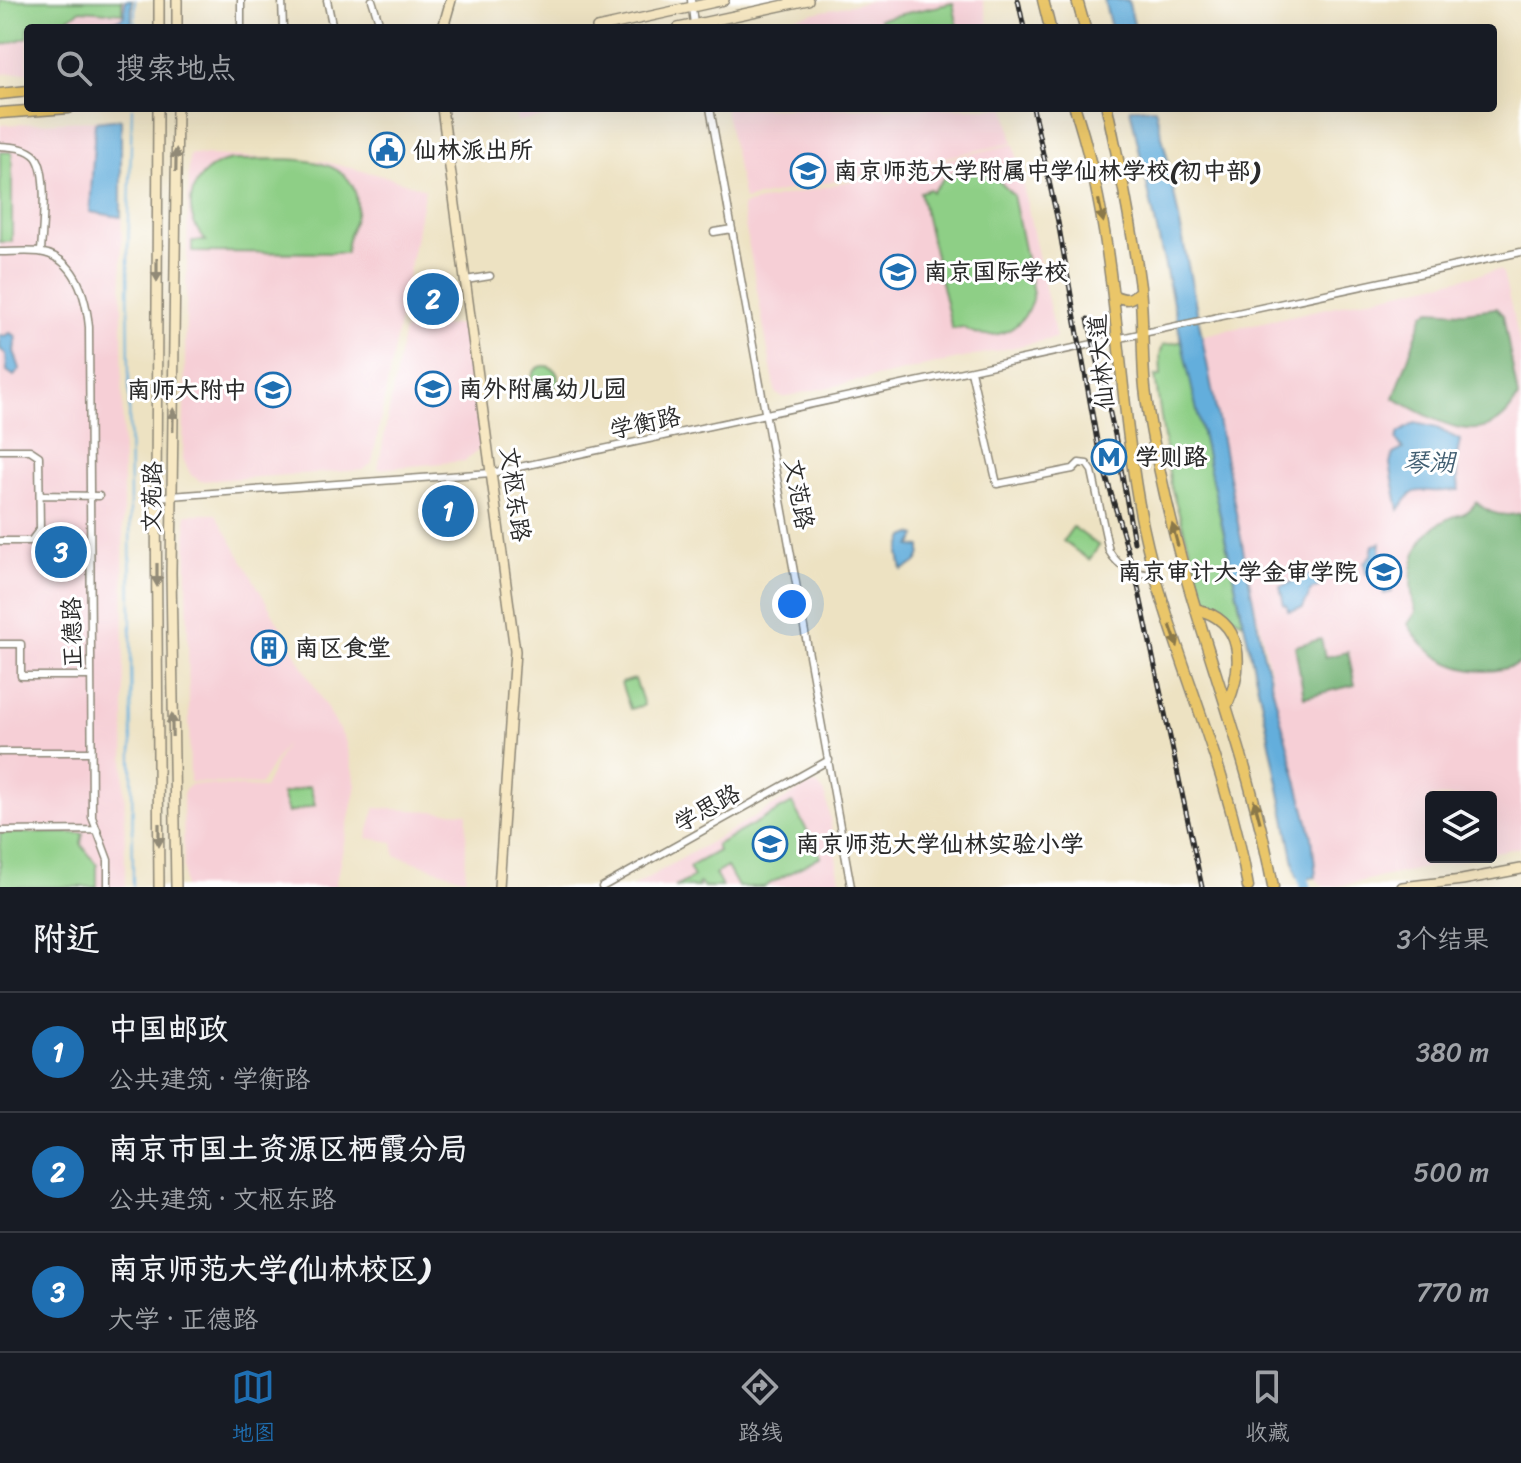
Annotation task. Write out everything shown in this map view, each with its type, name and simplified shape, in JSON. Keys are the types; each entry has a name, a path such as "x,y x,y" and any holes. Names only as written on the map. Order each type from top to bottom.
{"main road":[{"path":"159,0 159,24"},
{"path":"177,0 177,24"},
{"path":"444,24 451,0"},
{"path":"613,24 691,4 724,0"},
{"path":"704,24 808,0"},
{"path":"1043,0 1049,24"},
{"path":"1077,0 1084,24"},
{"path":"0,94 24,91"},
{"path":"0,113 24,111"},
{"name":"文苑路","path":"158,112 156,497 159,887"},
{"name":"文苑路","path":"176,887 171,676 177,112"},
{"name":"文枢东路","path":"443,112 515,651 499,887"},
{"name":"仙林大道","path":"1076,112 1085,137 1108,245 1130,453 1155,576 1206,728 1239,837 1249,886"},
{"name":"仙林大道","path":"1108,112 1140,291 1144,380 1165,493 1260,824 1272,885"},
{"path":"1115,296 1125,300 1133,298 1140,291"},
{"path":"1123,381 1135,375 1144,380"},
{"path":"1196,609 1213,613 1231,630 1238,673 1227,705"},
{"path":"1402,887 1521,869"},
{"path":"1444,887 1462,880"}],"street":[{"path":"241,0 241,24"},
{"path":"282,0 283,24"},
{"path":"327,0 332,24"},
{"path":"372,0 379,22"},
{"path":"691,4 695,24"},
{"name":"文范路","path":"711,112 851,887"},
{"path":"0,146 26,150 35,155 43,177 41,252 0,252"},
{"path":"714,232 732,229"},
{"name":"正德路","path":"41,252 67,267 79,283 89,327 92,817 108,860 108,887"},
{"path":"1119,340 1521,252"},
{"path":"466,280 490,276"},
{"name":"学衡路","path":"156,497 491,473 1119,340"},
{"path":"971,371 997,484 1073,469 1079,463 1087,464 1092,471 1109,551 1130,572 1155,576"},
{"path":"0,450 30,450 39,456 40,495 40,529 31,541 0,541"},
{"path":"40,495 99,496"},
{"path":"0,644 21,644 21,676 91,676"},
{"path":"0,752 91,752"},
{"name":"学思路","path":"602,887 829,760"},
{"path":"0,831 97,830"}],"shaded area":[{"path":"0,0 133,0 133,24 24,24 24,72 0,74"},
{"path":"873,0 983,0 988,24 764,24"},
{"path":"515,112 550,112 551,117 517,121"},
{"name":"南京师范大学附属中学仙林学校(初中部)","path":"726,112 1007,112 1013,143 744,200"},
{"path":"121,119 125,887 0,887 0,125"},
{"name":"南京国际学校","path":"1014,144 1056,338 783,397 776,394 743,205"},
{"path":"191,154 321,161 425,189 372,463 363,470 200,481 191,475 183,459"},
{"name":"南京审计大学金审学院","path":"1499,270 1503,273 1521,348 1521,847 1497,852 1497,791 1425,791 1425,863 1447,863 1335,887 1324,887 1316,879 1198,347 1204,335"},
{"name":"南外附属幼儿园","path":"463,324 481,448 465,461 378,469 404,330"},
{"path":"186,514 216,514 345,740 356,785 335,887 184,887 185,789 191,784 264,788 286,743 260,785 190,782"},
{"name":"南京师范大学仙林实验小学","path":"811,784 818,785 827,802 841,887 632,887"},
{"path":"375,808 467,813 465,879 395,855 393,842 367,838"}],"green space":[{"path":"0,0 122,0 122,13 81,10 58,24 24,24 24,38 0,46"},
{"path":"953,3 957,24 880,24 879,19"},
{"path":"0,152 12,152 12,242 0,242"},
{"path":"232,160 309,161 343,174 353,186 357,205 346,253 192,252 192,241 206,241 192,217 193,192 206,172"},
{"path":"966,169 993,175 1013,195 1033,293 1025,316 1008,331 997,334 974,333 962,327 952,329 920,192 930,189 932,192 946,175"},
{"path":"1496,308 1503,315 1518,397 1506,415 1492,425 1476,429 1460,428 1443,423 1394,398 1424,313 1431,310 1463,312"},
{"path":"1184,341 1243,622 1214,608 1203,592 1171,487 1155,376 1161,376 1163,345"},
{"path":"545,366 554,370 558,379 554,388 545,392 536,388 532,379 536,370"},
{"path":"1476,502 1497,514 1521,513 1521,663 1488,671 1472,670 1442,659 1429,650 1408,624 1416,612 1412,574 1424,538 1433,528 1465,512"},
{"path":"1073,527 1099,546 1089,560 1063,541"},
{"path":"1321,639 1325,657 1348,652 1355,685 1304,697 1295,646"},
{"path":"635,679 644,705 630,709 621,683"},
{"path":"310,786 315,805 288,813 282,794"},
{"path":"792,803 821,856 764,887 738,887 727,867 715,874 722,887 703,887 700,883 699,887 675,887 694,877 689,867 718,851 716,845"},
{"path":"0,833 83,833 81,844 97,865 97,887 0,887"}],"water":[{"path":"125,0 132,0 132,24 98,24 120,19 124,15"},
{"path":"1104,0 1128,0 1134,24 1110,24"},
{"path":"1131,112 1156,112 1167,157 1263,652 1312,837 1316,877 1297,878 1266,723"},
{"path":"121,119 121,217 90,212 95,122"},
{"path":"10,333 16,336 14,351 20,369 14,376 7,371 6,354 0,349 0,335"},
{"name":"琴湖","path":"1415,423 1437,428 1460,440 1456,461 1459,490 1415,492 1399,510 1390,464 1393,454 1403,449 1396,439 1399,433"},
{"path":"912,534 917,536 911,546 921,547 920,556 914,564 902,570 899,553 905,537"},
{"path":"1381,543 1380,550 1392,592 1384,594 1379,573 1366,574 1364,563 1371,555 1373,545"},
{"path":"1320,568 1323,585 1311,590 1303,608 1288,611 1280,586 1302,574 1316,576"}],"waterway":[{"path":"135,0 135,24"},
{"path":"132,112 128,254 133,887"},
{"path":"1300,864 1305,887"}],"railway":[{"path":"1018,0 1023,24"},
{"path":"1034,112 1058,222 1099,452 1137,582 1202,887"},
{"path":"1088,319 1115,435 1134,542"}],"place":[{"name":"仙林派出所","path":"387,150"},
{"name":"南京师范大学附属中学仙林学校(初中部)","path":"808,171"},
{"name":"南京国际学校","path":"898,272"},
{"name":"南京市国土资源区栖霞分局","path":"433,299"},
{"name":"南外附属幼儿园","path":"433,389"},
{"name":"南师大附中","path":"273,390"},
{"name":"学则路","path":"1109,457"},
{"name":"中国邮政","path":"448,511"},
{"name":"南京师范大学(仙林校区)","path":"61,552"},
{"name":"南京审计大学金审学院","path":"1384,572"},
{"name":"南区食堂","path":"269,648"},
{"name":"南京师范大学仙林实验小学","path":"770,844"}]}
